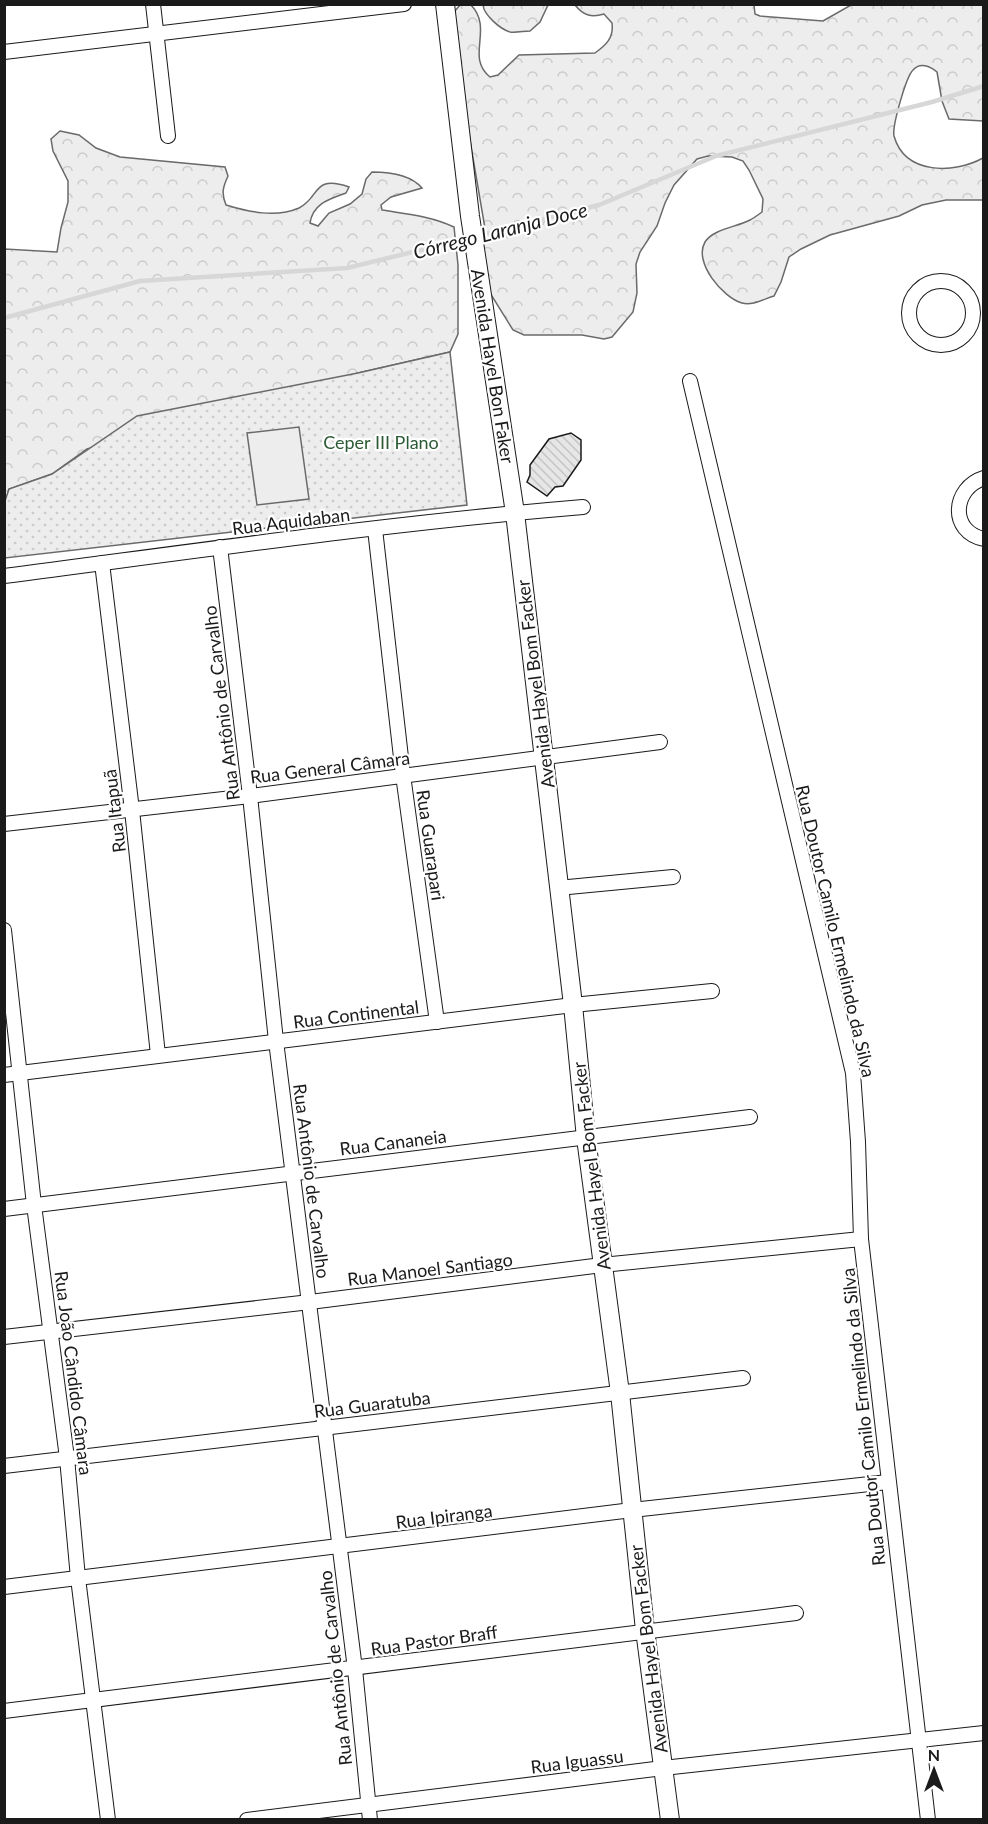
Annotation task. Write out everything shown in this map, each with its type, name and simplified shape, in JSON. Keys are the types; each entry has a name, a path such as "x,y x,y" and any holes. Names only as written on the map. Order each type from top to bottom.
{"street":[{"path":"153,4 168,136"},
{"path":"4,52 404,4"},
{"name":"Avenida Hayel Bon Faker","path":"445,4 470,216 515,513"},
{"path":"946,281 964,291 978,309 968,331 960,339 950,344 939,345 919,338 909,319 908,309 911,299 926,284 946,281"},
{"name":"Rua Doutor Camilo Ermelindo da Silva","path":"690,381 853,1073 861,1239 928,1820"},
{"path":"984,478 967,487 961,496 959,506 959,516 963,525 970,533 984,539"},
{"name":"Rua Aquidaban","path":"4,576 220,547 583,507"},
{"name":"Avenida Hayel Bom Facker","path":"515,513 573,1005 586,1138 620,1394 645,1630 670,1820"},
{"name":"Rua Guarapari","path":"375,529 403,775 437,1022"},
{"name":"Rua Antônio de Carvalho","path":"220,547 276,1041 355,1669 370,1820"},
{"name":"Rua Itapuã","path":"102,563 132,810 158,1055"},
{"name":"Rua General Câmara","path":"4,824 250,796 660,742"},
{"path":"558,888 673,877"},
{"name":"Rua João Cândido Câmara","path":"4,930 34,1205 67,1458 78,1578 108,1820"},
{"name":"Rua Continental","path":"4,1075 573,1005 712,991"},
{"name":"Rua Cananeia","path":"4,1209 750,1117"},
{"name":"Rua Manoel Santiago","path":"4,1337 310,1302 602,1265 861,1239"},
{"name":"Rua Guaratuba","path":"4,1466 743,1378"},
{"name":"Rua Ipiranga","path":"4,1587 632,1510 888,1482"},
{"name":"Rua Pastor Braff","path":"4,1711 796,1613"},
{"name":"Rua Iguassu","path":"247,1820 663,1768 984,1733"}],"green space":[{"path":"483,4 548,5 540,22 530,31 510,32 497,25 489,17"},
{"path":"460,5 471,5 477,14 481,33 480,61 490,77 498,75 519,55 595,53 603,47 610,37 612,23 604,14 588,15 575,5 754,5 755,14 760,16 823,21 851,5 983,5 983,121 949,119 942,101 937,72 922,66 913,70 903,91 894,136 900,149 908,158 932,168 958,167 983,158 983,200 946,200 922,205 899,216 830,235 789,257 774,296 746,304 734,300 719,287 706,269 702,250 705,242 714,234 750,220 762,212 763,199 743,161 732,157 708,156 697,159 674,185 657,226 640,252 636,264 637,293 633,312 612,337 604,339 582,335 524,335 513,330 490,293 483,247 486,234 449,18"},
{"path":"60,131 79,135 96,148 120,157 225,167 228,176 223,190 226,205 253,212 281,213 299,208 306,204 322,185 329,183 349,187 346,193 318,206 310,223 318,226 329,213 350,204 362,194 366,179 372,172 392,173 412,180 422,188 391,197 381,205 382,210 428,218 454,227 458,265 458,334 450,352 358,373 87,449 52,474 9,489 5,504 5,249 57,252 68,202 68,181 53,151 51,139"},
{"name":"Ceper III Plano","path":"450,352 467,505 5,558 4,504 9,489 52,474 137,416 358,373"}],"shaded area":[{"path":"299,427 309,499 257,505 247,433"}],"building":[{"path":"571,433 581,440 581,460 563,486 555,487 547,496 527,482 530,465 549,439"}],"waterway":[{"name":"Córrego Laranja Doce","path":"478,236 599,205 716,156 932,102 984,86"},
{"name":"Córrego Laranja Doce","path":"4,318 140,281 347,268 470,238"}]}
